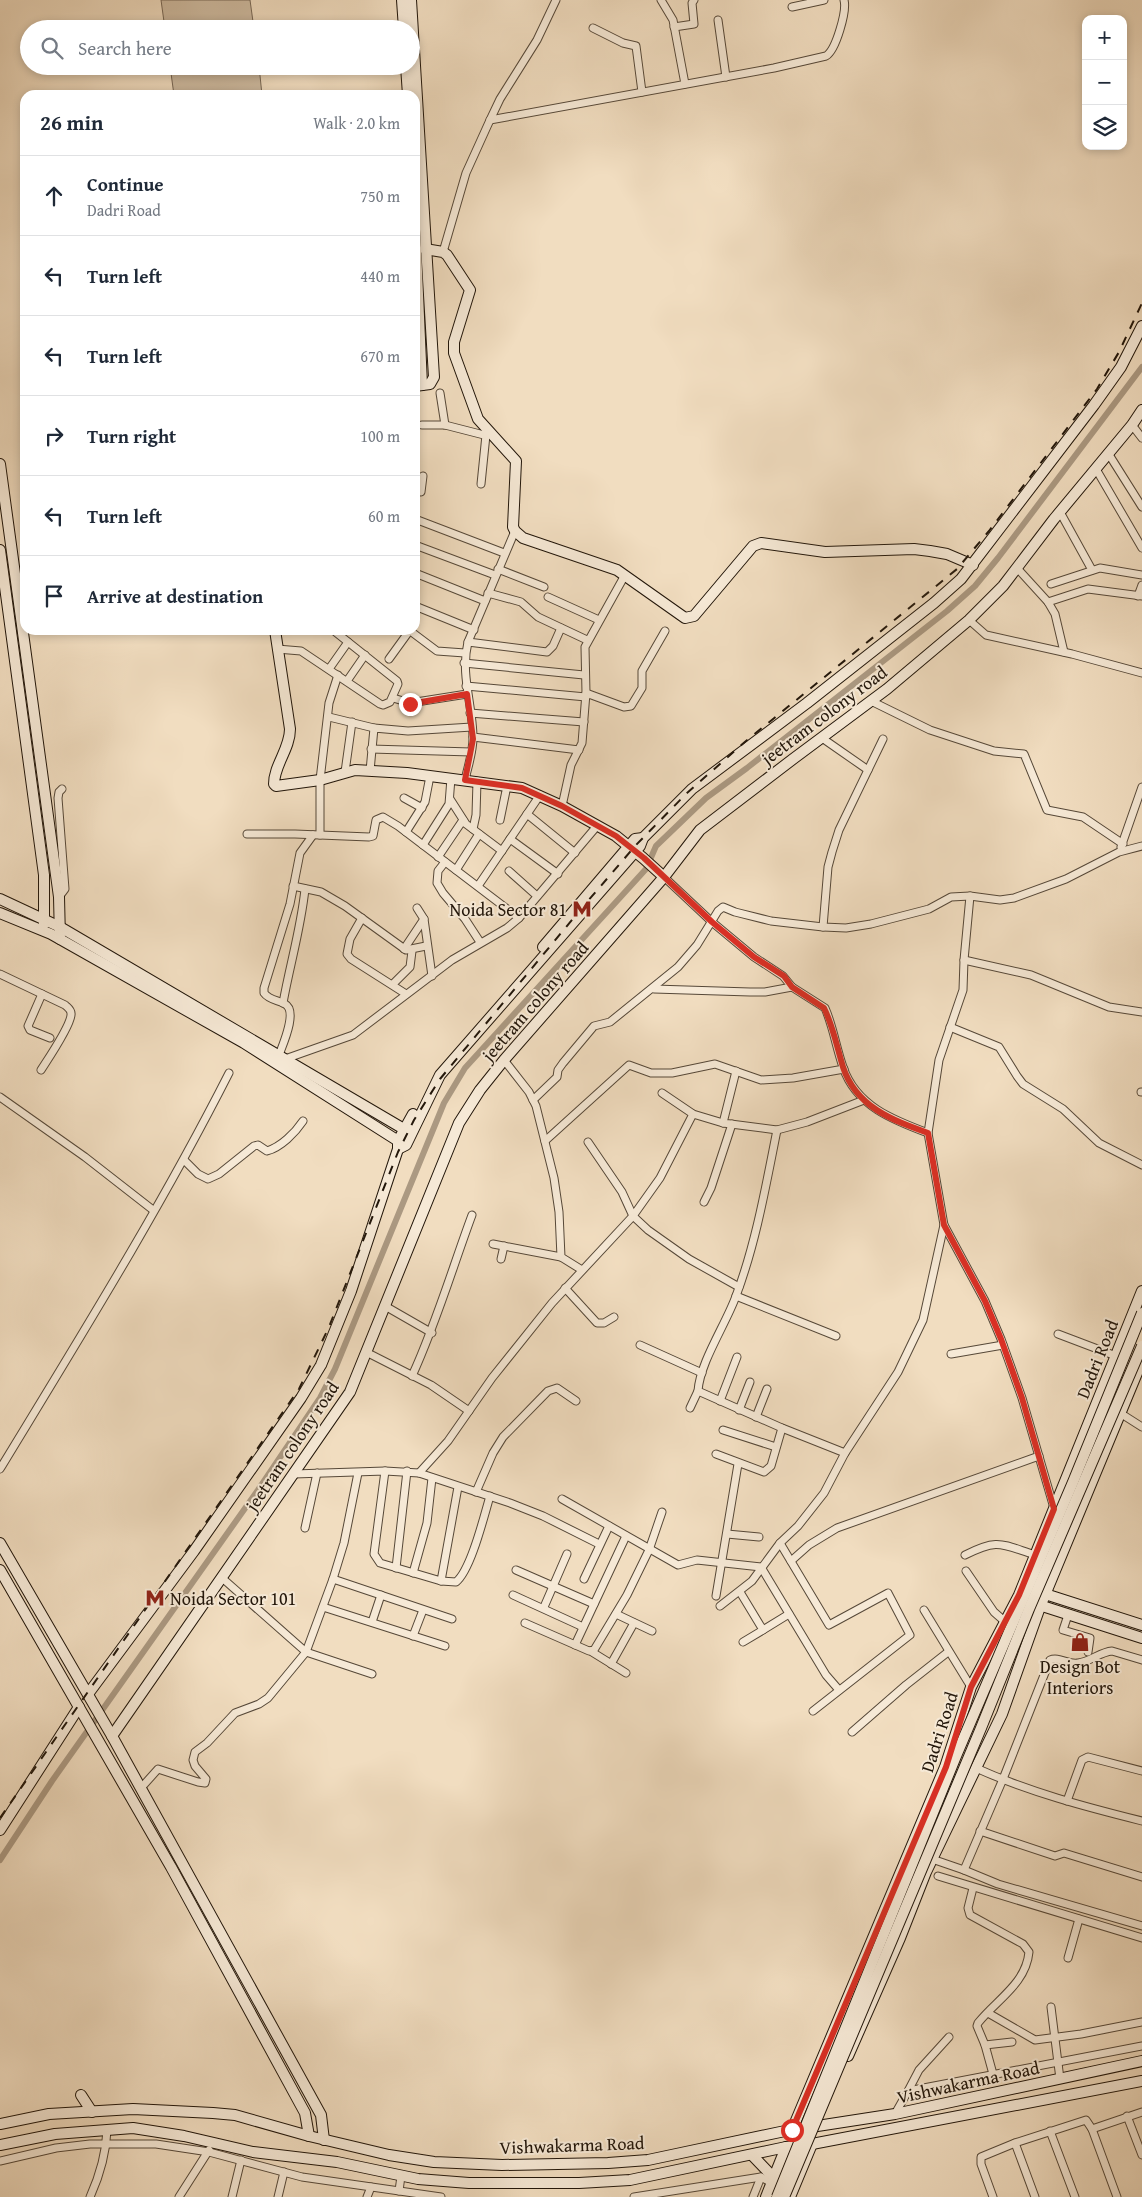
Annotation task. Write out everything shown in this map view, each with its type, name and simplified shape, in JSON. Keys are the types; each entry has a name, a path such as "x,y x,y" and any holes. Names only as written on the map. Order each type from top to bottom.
{"street":[{"path":"402,0 403,20"},
{"path":"411,0 412,20"},
{"path":"443,252 466,173 500,99 537,40 556,0"},
{"path":"661,0 669,13 674,27 685,84"},
{"path":"674,27 694,24 692,3 694,0"},
{"path":"792,7 824,0"},
{"path":"490,120 774,68 829,54 845,13 844,0"},
{"path":"718,20 726,77"},
{"path":"593,28 623,43 636,46 642,92"},
{"path":"407,75 408,90"},
{"path":"413,75 414,90"},
{"path":"420,241 425,250 434,377 430,384 420,385"},
{"path":"425,250 443,252 451,259 470,290 454,342 454,353 478,419 489,434 516,461 513,527 523,538 609,567 625,575 681,616 690,618 757,544 825,552 930,550 947,554 973,565"},
{"path":"88,1695 194,1551 301,1398 321,1365 351,1290 401,1145 441,1069 636,851 635,839 643,838 692,789 934,603 961,579 1116,375 1142,326"},
{"path":"440,393 445,425"},
{"name":"jeetram colony road","path":"111,1735 350,1392 459,1123 480,1090 700,830 871,701 969,620 1003,586 1142,410"},
{"path":"422,425 445,425 489,434"},
{"path":"1132,425 1142,438"},
{"path":"481,484 489,434"},
{"path":"1108,453 1142,508"},
{"path":"0,464 20,611"},
{"path":"1096,469 1142,548"},
{"path":"420,492 423,476"},
{"path":"1060,512 1092,570"},
{"path":"420,521 504,553"},
{"path":"465,780 473,736 464,663 465,653 504,553 515,531"},
{"path":"420,547 544,587"},
{"path":"0,550 44,875 43,931"},
{"path":"1017,568 1048,602 1057,621 1064,652"},
{"path":"1051,584 1100,568 1142,575"},
{"path":"420,575 485,601"},
{"path":"562,806 571,765 582,743 586,695 584,675 585,652 588,640 625,575"},
{"path":"1048,602 1088,589 1140,596 1142,585"},
{"path":"488,593 521,602 538,617 588,640"},
{"path":"548,597 599,620"},
{"path":"420,608 474,630"},
{"path":"969,620 986,635 1064,652 1142,673"},
{"path":"468,642 547,652 554,646 561,628"},
{"path":"393,698 410,704 467,690 586,695 624,707 631,706 642,688 642,671 665,631"},
{"path":"23,635 59,897 60,939"},
{"path":"275,635 290,734 274,784 280,786 320,780 345,772 370,771 451,778 522,788 562,806 636,851 712,922 754,957 784,976 792,987 824,1008 844,1069 864,1100 869,1105 900,1122 928,1133"},
{"path":"277,649 302,651 384,705 390,702 398,684 396,681 339,635"},
{"path":"389,659 406,635"},
{"path":"416,635 437,651 465,653"},
{"path":"329,669 348,642"},
{"path":"347,681 365,655"},
{"path":"464,663 584,675"},
{"path":"282,1057 291,1014 287,1004 267,997 264,993 264,988 279,944 302,848 316,835 320,780 330,696 338,675"},
{"path":"871,701 930,730 994,751 1024,754 1047,810 1083,818 1123,844"},
{"path":"470,713 584,722"},
{"path":"329,717 374,728 408,731 472,726"},
{"path":"345,772 352,722"},
{"path":"370,771 374,728"},
{"path":"473,736 579,750"},
{"path":"822,738 868,770"},
{"path":"823,927 832,852 839,830 883,739"},
{"path":"371,749 471,752"},
{"path":"406,832 422,808 427,796 430,776"},
{"path":"423,845 445,812 450,799 451,778"},
{"path":"456,870 476,832 477,781"},
{"path":"500,820 507,786"},
{"path":"1119,852 1142,787"},
{"path":"59,897 65,889 58,798 59,792 62,789"},
{"path":"478,886 540,796"},
{"path":"404,798 422,808"},
{"path":"450,799 463,820 502,851"},
{"path":"527,814 575,853"},
{"path":"247,834 369,837 373,836 376,820 383,817 406,832 519,918"},
{"path":"438,856 463,820"},
{"path":"282,1057 352,1035 452,960 507,928 519,918 558,874 597,826"},
{"path":"510,839 558,874"},
{"path":"534,1100 558,1077 558,1070 594,1026 610,1022 654,989 688,957 718,911 723,907 771,921 823,927 839,928 872,924 929,909 947,898 970,896 1000,900 1014,898 1066,879 1119,852 1142,846"},
{"path":"445,862 438,871 438,883 443,893 465,919 480,942"},
{"path":"509,871 537,896"},
{"path":"293,886 321,892 408,950 426,946"},
{"path":"284,1003 290,962 298,938 305,889"},
{"path":"970,896 963,990 939,1060 928,1133 944,1225 985,1301 1003,1345 1054,1509"},
{"path":"0,899 60,927 408,1131"},
{"path":"417,908 424,919 426,946 432,976"},
{"path":"0,913 60,939 244,1043 401,1145"},
{"path":"362,918 350,939 347,954 406,994"},
{"path":"393,984 410,967 408,950 424,919"},
{"path":"964,960 1031,975 1109,1007 1142,1012"},
{"path":"1,977 42,994 69,1008 71,1015 41,1070"},
{"path":"654,989 757,992 792,987"},
{"path":"42,994 28,1026 30,1030 50,1038"},
{"path":"950,1027 999,1047 1016,1076 1023,1084 1063,1109 1099,1143 1142,1165"},
{"path":"504,1060 534,1100 545,1141 559,1212 561,1257"},
{"path":"545,1141 629,1066 651,1073 672,1073 715,1064 761,1080 777,1080 844,1069"},
{"path":"724,1122 736,1071"},
{"path":"0,1469 115,1279 153,1210 184,1160 229,1073"},
{"path":"662,1093 693,1114 732,1124 777,1130 807,1122 864,1100"},
{"path":"0,1097 85,1157 153,1210"},
{"path":"420,1473 448,1441 492,1378 564,1288 634,1216 660,1178 693,1114"},
{"path":"184,1160 198,1174 208,1178 220,1174 254,1146 258,1145 267,1151 272,1149 292,1136 303,1121"},
{"path":"704,1202 711,1188 732,1124"},
{"path":"690,1408 698,1391 702,1374 739,1287 759,1213 777,1130"},
{"path":"588,1142 622,1192 634,1216 666,1244 739,1287"},
{"path":"412,1376 432,1333 472,1215"},
{"path":"720,1606 740,1592 752,1580 780,1543 798,1526 824,1493 845,1453 898,1372 917,1335 926,1311 944,1225"},
{"path":"493,1244 561,1257 582,1270"},
{"path":"501,1259 504,1246"},
{"path":"564,1288 597,1323 604,1324 614,1317"},
{"name":"Dadri Road","path":"792,2130 946,1767 971,1687 1019,1595 1142,1290"},
{"path":"736,1296 836,1336"},
{"path":"385,1306 432,1333"},
{"path":"777,2197 956,1756 1058,1519 1142,1313"},
{"path":"1058,1334 1116,1356"},
{"path":"640,1345 702,1374"},
{"path":"952,1354 1003,1345"},
{"path":"789,2195 1029,1609 1142,1346"},
{"path":"366,1352 431,1385 469,1410"},
{"path":"720,1401 737,1357"},
{"path":"818,2126 932,1858 1002,1714 1040,1607 1142,1361"},
{"path":"739,1410 750,1382"},
{"path":"476,1492 493,1453 503,1437 548,1390 557,1388 576,1401"},
{"path":"756,1417 767,1389"},
{"path":"698,1391 739,1410 845,1453"},
{"path":"1120,1413 1142,1427"},
{"path":"716,1454 738,1464 764,1472 771,1466 782,1428"},
{"path":"723,1430 776,1447"},
{"path":"791,1560 809,1545 837,1528 1039,1456"},
{"path":"716,1596 738,1464"},
{"path":"294,1474 385,1471 420,1473 543,1516 599,1544"},
{"path":"385,1471 374,1554 380,1563 441,1581 456,1582 462,1576 490,1496"},
{"path":"396,1568 407,1471"},
{"path":"305,1528 317,1473"},
{"path":"141,1788 158,1768 206,1783 206,1778 195,1766 193,1760 195,1752 207,1743 235,1713 259,1704 268,1698 306,1652 344,1543 358,1473"},
{"path":"413,1573 426,1523 432,1478"},
{"path":"441,1581 458,1487"},
{"path":"562,1499 678,1565 694,1560 761,1567"},
{"path":"592,1652 616,1614 649,1550 662,1512"},
{"path":"584,1579 608,1526"},
{"path":"727,1534 759,1538"},
{"path":"575,1645 626,1536"},
{"path":"0,1543 141,1788 321,2115 324,2140"},
{"path":"780,1543 829,1625 888,1593 910,1635 813,1711"},
{"path":"965,1555 995,1543 1035,1555"},
{"path":"544,1607 567,1554"},
{"path":"761,1567 826,1675 839,1690"},
{"path":"0,1570 171,1867 305,2113 309,2136"},
{"path":"516,1570 594,1604"},
{"path":"966,1571 994,1612 1002,1619 1008,1618"},
{"path":"221,1577 306,1652 372,1674"},
{"path":"333,1579 452,1619"},
{"path":"1023,1583 1046,1596 1142,1625"},
{"path":"740,1592 763,1630"},
{"path":"372,1622 381,1595"},
{"path":"514,1595 584,1626"},
{"path":"1019,1595 1040,1607 1142,1638"},
{"path":"323,1607 445,1646"},
{"path":"413,1636 423,1610"},
{"path":"924,1610 971,1687"},
{"path":"616,1614 652,1631"},
{"path":"743,1642 789,1614"},
{"path":"1068,1615 1063,1630 1090,1638 1088,1652"},
{"path":"526,1623 592,1652 626,1673"},
{"path":"611,1664 634,1623"},
{"path":"964,1870 1003,1779 1050,1660 1055,1658 1075,1664 1091,1660 1107,1651 1112,1651 1142,1660"},
{"path":"852,1732 906,1685 948,1652"},
{"path":"0,1830 79,1708"},
{"path":"1067,1801 1082,1760 1088,1758 1142,1771"},
{"path":"976,1768 1067,1801 1142,1822"},
{"path":"980,1831 1055,1856 1064,1853 1142,1876"},
{"path":"932,1858 998,1884 1142,1926"},
{"path":"938,1876 1142,1938"},
{"path":"973,1888 968,1908 970,1915 1023,1944 1029,1952 1029,1958 1015,1985 977,2026 985,2045 993,2074"},
{"path":"1068,1958 1079,1919"},
{"path":"1051,2007 1060,2079"},
{"path":"988,2012 1034,2040 1142,2022"},
{"path":"894,2114 919,2070 949,2037"},
{"path":"985,2045 1012,2042"},
{"path":"908,2091 993,2074 1057,2058 1142,2046"},
{"name":"Vishwakarma Road","path":"0,2124 49,2114 133,2109 235,2115 324,2140 389,2155 434,2162 502,2165 608,2163 648,2160 792,2130 894,2114 1142,2061"},
{"name":"Vishwakarma Road","path":"0,2145 55,2134 133,2128 210,2147 337,2162 418,2179 469,2183 587,2183 630,2180 786,2147 812,2144 1142,2081"},
{"path":"81,2095 92,2112"},
{"path":"1092,2129 1142,2112"},
{"path":"1127,2116 1142,2155"},
{"path":"994,2197 981,2164 981,2157 1015,2143 1081,2120 1086,2120 1092,2129 1118,2197"},
{"path":"90,2197 99,2178 107,2130"},
{"path":"1050,2131 1075,2197"},
{"path":"1015,2143 1035,2197"},
{"path":"0,2161 56,2148 106,2144 210,2147 241,2160 302,2177 441,2197"},
{"path":"789,2195 812,2144"},
{"path":"178,2197 210,2147"},
{"path":"766,2197 786,2147"},
{"path":"752,2155 772,2180 789,2195"},
{"path":"232,2197 241,2160"},
{"path":"278,2197 284,2172"},
{"path":"400,2176 400,2191"},
{"path":"634,2197 761,2177 772,2180"},
{"path":"753,2197 761,2177"},
{"path":"367,2197 371,2187"}],"shaded area":[{"path":"161,0 250,0 253,20 164,20"},
{"path":"171,75 260,75 261,90 173,90"}],"waterway":[{"path":"0,1860 52,1781 258,1490 320,1398 335,1369 444,1103 465,1068 646,869 656,846 706,798 947,611 975,586 1142,367"}],"railway":[{"path":"0,1818 299,1389 329,1327 398,1152 414,1120 440,1079 636,845 687,793 746,741 957,569 989,531 1097,389 1119,352 1142,303"}],"place":[{"name":"Noida Sector 81","path":"582,909"},
{"name":"Noida Sector 101","path":"155,1598"},
{"name":"Design Bot Interiors","path":"1080,1642"}],"route":[{"path":"410,704 467,694 470,705 473,739 465,780 522,788 562,806 616,836 644,858 684,897 754,957 784,976 792,987 818,1002 824,1008 828,1015 844,1069 855,1088 869,1105 900,1122 928,1133 944,1225 985,1301 1001,1339 1022,1398 1054,1509 1019,1595 971,1687 946,1767 792,2130"}]}
